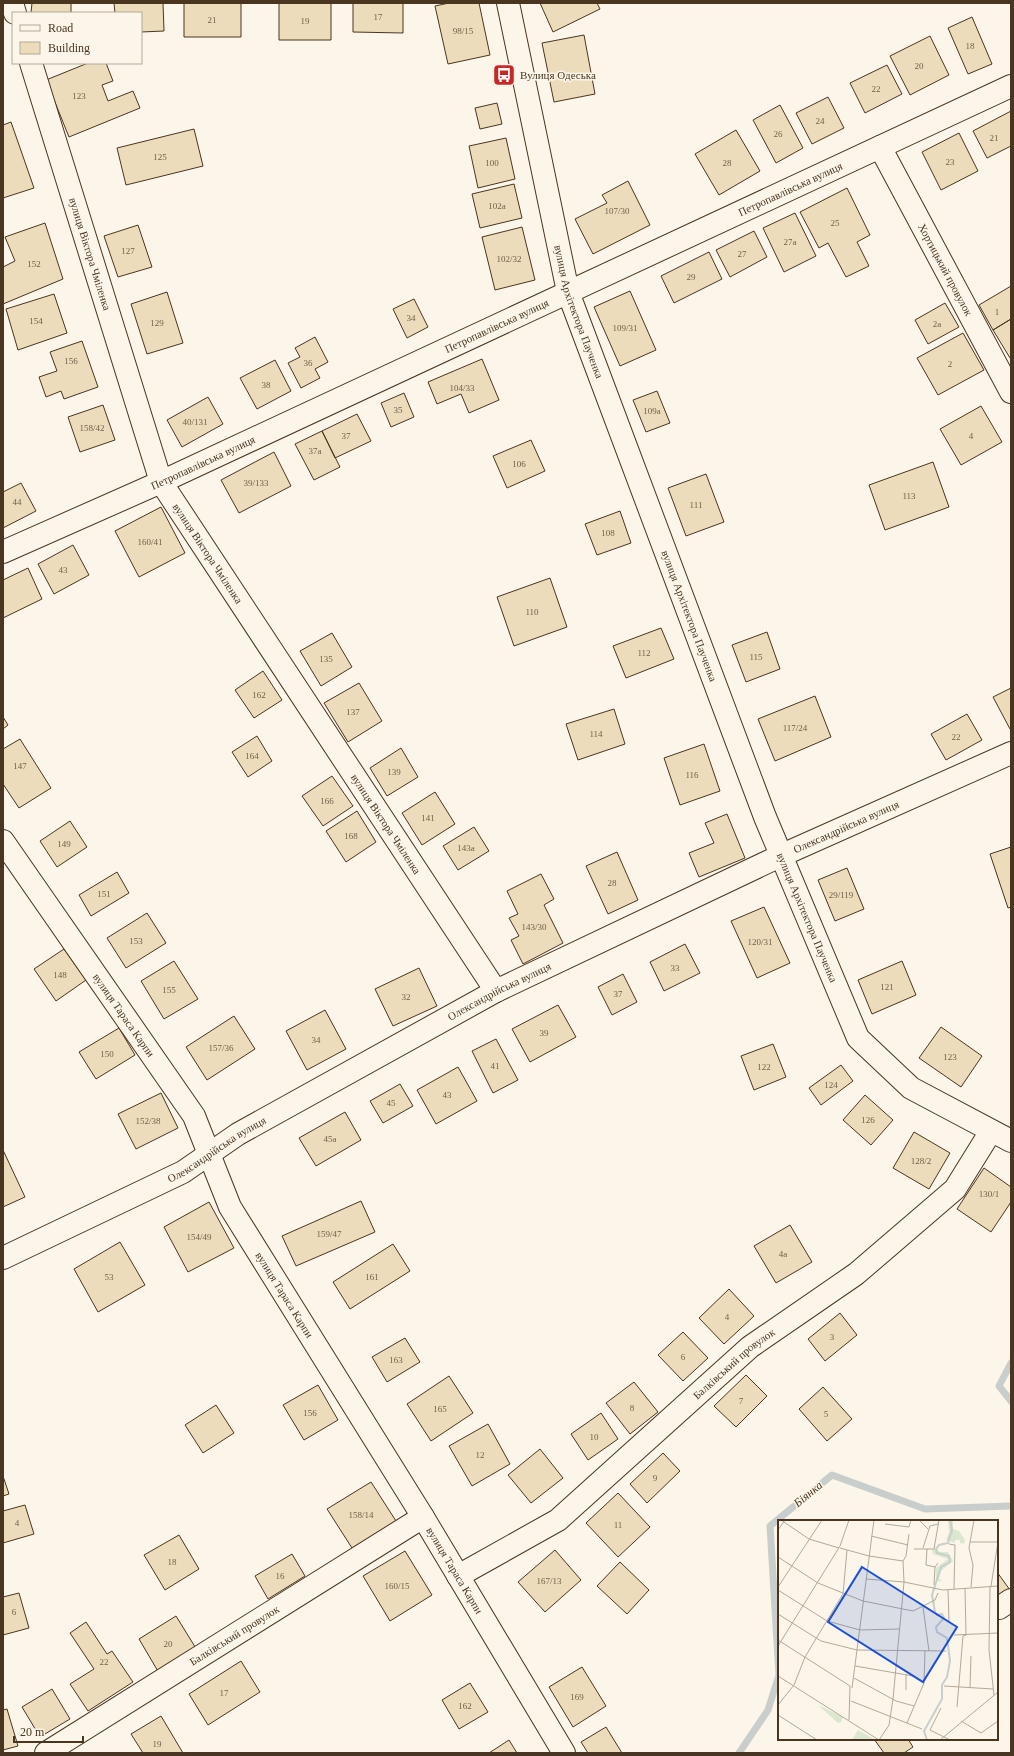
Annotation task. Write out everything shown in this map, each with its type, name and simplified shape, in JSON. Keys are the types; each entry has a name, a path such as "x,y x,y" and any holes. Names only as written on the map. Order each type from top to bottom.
{"street":[{"name":"вулиця Архітектора Паученка","path":"508,3 568,292 780,856 858,1038 911,1088 1011,1141"},
{"name":"вулиця Віктора Чміленка","path":"31,64 161,482 496,991"},
{"name":"Петропавлівська вулиця","path":"3,552 161,482 1011,86"},
{"name":"Хортицький провулок","path":"880,147 1011,392"},
{"name":"Олександрійська вулиця","path":"3,1258 183,1172 238,1134 496,991 780,856 1011,752"},
{"name":"вулиця Тараса Карпи","path":"3,841 194,1116 230,1207 423,1517 564,1753"},
{"name":"Балківський провулок","path":"458,1576 558,1520 750,1347 856,1274 954,1189 991,1131"},
{"name":"Балківський провулок","path":"46,1753 423,1517"}],"building":[{"path":"32,3 71,3 71,12 31,12"},
{"path":"114,3 163,3 164,31 142,32 142,12 115,12"},
{"path":"184,3 241,3 241,37 184,37"},
{"path":"279,3 331,3 331,40 279,40"},
{"path":"353,3 403,3 403,33 353,32"},
{"path":"449,3 479,3 490,55 448,64 435,6"},
{"path":"540,3 597,3 600,9 553,32"},
{"path":"972,17 992,64 968,74 948,28"},
{"path":"584,35 595,94 554,102 542,43"},
{"path":"930,36 949,75 910,95 890,56"},
{"path":"86,64 106,64 113,81 102,85 108,101 133,91 140,108 69,137 46,80"},
{"path":"887,65 902,94 865,113 850,83"},
{"path":"828,97 844,128 812,144 796,113"},
{"path":"497,103 502,124 480,129 475,108"},
{"path":"780,105 803,148 776,163 753,120"},
{"path":"1011,111 1011,146 987,158 973,131"},
{"path":"11,122 34,188 3,198 3,125"},
{"path":"194,129 203,166 126,185 117,148"},
{"path":"736,130 760,171 719,195 695,154"},
{"path":"959,133 978,171 941,190 922,152"},
{"path":"506,138 515,179 478,188 469,146"},
{"path":"628,181 650,225 593,254 575,219 607,203 602,195"},
{"path":"514,184 522,218 480,228 472,194"},
{"path":"847,188 870,235 857,242 869,266 846,277 828,243 819,248 800,212"},
{"path":"795,213 816,256 784,272 763,228"},
{"path":"45,223 63,279 3,304 3,267 15,261 5,237"},
{"path":"138,225 152,267 118,277 104,236"},
{"path":"522,227 535,280 495,290 482,237"},
{"path":"754,231 767,257 730,277 716,250"},
{"path":"709,252 722,279 674,303 661,276"},
{"path":"1011,286 1011,319 993,330 979,305"},
{"path":"630,291 656,350 620,366 594,307"},
{"path":"167,292 183,343 147,354 131,304"},
{"path":"54,294 67,333 18,350 6,309"},
{"path":"414,299 428,327 407,338 393,309"},
{"path":"945,303 959,327 928,344 915,320"},
{"path":"1011,319 1011,357 1010,358 993,330"},
{"path":"963,333 984,370 938,395 917,358"},
{"path":"315,337 328,362 315,369 320,378 301,388 288,363 300,357 295,348"},
{"path":"82,341 98,387 64,399 61,391 46,397 39,377 57,371 50,352"},
{"path":"482,359 499,400 469,413 461,394 437,404 428,382"},
{"path":"275,360 291,391 257,409 240,378"},
{"path":"657,391 670,423 646,432 633,400"},
{"path":"404,393 414,417 391,427 381,403"},
{"path":"208,397 223,424 182,447 167,420"},
{"path":"103,405 115,440 80,452 68,417"},
{"path":"981,406 1002,442 961,465 940,429"},
{"path":"357,414 371,441 335,458 322,431"},
{"path":"322,431 340,467 314,480 295,444"},
{"path":"531,440 545,471 507,488 493,456"},
{"path":"274,452 291,486 239,513 221,480"},
{"path":"933,462 949,507 885,530 869,485"},
{"path":"706,474 724,522 686,536 668,488"},
{"path":"21,483 36,511 3,528 3,492"},
{"path":"161,507 185,553 139,577 115,531"},
{"path":"620,511 631,543 597,555 585,524"},
{"path":"73,545 89,575 54,594 38,564"},
{"path":"28,568 42,599 3,618 3,580"},
{"path":"550,578 567,627 514,646 497,597"},
{"path":"661,628 674,659 626,678 613,646"},
{"path":"767,632 780,669 746,682 732,645"},
{"path":"332,633 352,667 321,686 300,651"},
{"path":"263,671 282,700 254,718 235,690"},
{"path":"359,683 382,721 348,742 324,703"},
{"path":"1011,688 1011,729 1010,729 993,697"},
{"path":"815,696 831,737 775,761 758,719"},
{"path":"614,709 625,744 578,760 566,724"},
{"path":"967,714 982,740 946,760 931,734"},
{"path":"3,717 8,725 3,729"},
{"path":"257,736 272,761 248,777 232,752"},
{"path":"20,739 51,788 19,808 3,784 3,749"},
{"path":"704,744 720,791 680,805 664,758"},
{"path":"401,748 418,777 387,796 370,768"},
{"path":"332,776 353,806 323,826 302,796"},
{"path":"435,792 455,824 422,845 402,813"},
{"path":"357,811 376,842 346,862 326,831"},
{"path":"727,814 745,858 699,877 689,853 714,843 705,823"},
{"path":"70,821 87,847 57,867 40,841"},
{"path":"474,827 489,851 458,870 443,846"},
{"path":"1011,847 1011,907 1008,908 990,854"},
{"path":"617,852 638,900 608,914 586,866"},
{"path":"847,868 864,909 835,921 818,880"},
{"path":"117,872 129,893 91,916 79,895"},
{"path":"541,874 554,899 544,905 563,943 523,964 511,940 519,936 509,918 518,914 507,891"},
{"path":"764,907 790,963 757,978 731,921"},
{"path":"147,913 166,943 126,968 107,938"},
{"path":"685,944 700,973 664,991 650,962"},
{"path":"64,949 86,980 56,1001 34,969"},
{"path":"174,961 198,999 164,1019 141,981"},
{"path":"902,961 916,995 872,1014 858,980"},
{"path":"419,968 437,1006 393,1026 375,989"},
{"path":"623,974 637,1002 612,1015 598,987"},
{"path":"558,1005 576,1037 530,1062 512,1029"},
{"path":"325,1010 346,1049 307,1070 286,1031"},
{"path":"234,1016 255,1049 207,1080 186,1047"},
{"path":"941,1027 982,1056 961,1087 919,1058"},
{"path":"119,1028 135,1055 96,1079 79,1052"},
{"path":"496,1039 518,1080 493,1093 472,1051"},
{"path":"773,1044 786,1077 754,1090 741,1056"},
{"path":"841,1065 853,1081 821,1105 809,1088"},
{"path":"458,1067 477,1101 436,1124 417,1090"},
{"path":"400,1084 413,1106 383,1123 370,1101"},
{"path":"161,1093 178,1128 136,1149 118,1114"},
{"path":"865,1095 893,1120 871,1145 843,1120"},
{"path":"345,1112 361,1140 316,1166 299,1138"},
{"path":"914,1132 950,1153 929,1189 893,1168"},
{"path":"3,1150 25,1197 3,1207"},
{"path":"984,1168 1011,1187 1011,1202 991,1232 957,1209"},
{"path":"361,1201 375,1232 296,1266 282,1236"},
{"path":"209,1202 234,1248 188,1272 164,1227"},
{"path":"790,1225 812,1262 776,1283 754,1246"},
{"path":"120,1242 145,1285 98,1312 74,1269"},
{"path":"393,1244 410,1271 350,1309 333,1282"},
{"path":"729,1289 754,1316 724,1344 699,1318"},
{"path":"840,1313 857,1335 825,1361 808,1339"},
{"path":"683,1332 708,1358 683,1381 658,1355"},
{"path":"405,1338 420,1362 387,1382 372,1357"},
{"path":"746,1375 767,1396 736,1427 714,1406"},
{"path":"449,1376 473,1413 431,1441 407,1404"},
{"path":"634,1382 658,1412 630,1434 606,1403"},
{"path":"318,1385 338,1420 304,1440 283,1405"},
{"path":"823,1387 852,1419 827,1441 799,1409"},
{"path":"216,1405 234,1433 203,1453 185,1425"},
{"path":"601,1413 618,1439 588,1460 571,1434"},
{"path":"488,1424 510,1464 472,1486 449,1446"},
{"path":"540,1449 563,1478 531,1503 508,1475"},
{"path":"663,1453 680,1471 647,1503 630,1484"},
{"path":"3,1476 9,1494 3,1496"},
{"path":"371,1482 396,1521 352,1548 327,1509"},
{"path":"618,1493 650,1527 618,1557 586,1523"},
{"path":"25,1505 34,1534 3,1543 3,1511"},
{"path":"179,1535 199,1569 165,1590 144,1555"},
{"path":"555,1550 581,1580 545,1612 518,1582"},
{"path":"405,1551 432,1595 390,1621 363,1576"},
{"path":"292,1554 305,1576 268,1599 255,1576"},
{"path":"620,1562 649,1590 627,1614 597,1586"},
{"path":"998,1573 1010,1590 998,1598"},
{"path":"19,1593 29,1628 3,1635 3,1597"},
{"path":"176,1616 197,1650 159,1673 139,1639"},
{"path":"86,1622 107,1654 112,1651 133,1682 88,1711 70,1684 94,1669 70,1633"},
{"path":"241,1661 260,1692 208,1725 189,1694"},
{"path":"582,1667 606,1706 573,1727 549,1687"},
{"path":"470,1683 488,1712 459,1729 442,1700"},
{"path":"52,1689 70,1719 40,1737 22,1707"},
{"path":"7,1709 18,1746 3,1750 3,1710"},
{"path":"161,1716 183,1753 143,1753 131,1734"},
{"path":"606,1727 622,1753 588,1753 581,1742"},
{"path":"509,1740 517,1753 489,1753"},
{"path":"875,1740 909,1740 913,1747 904,1753 884,1753"}],"waterway":[{"name":"Біянка","path":"1011,1363 999,1386 1011,1401"},
{"name":"Біянка","path":"778,1658 770,1526 832,1475 925,1509 1011,1506"},
{"name":"Біянка","path":"739,1753 768,1710 778,1678"}],"place":[{"name":"Вулиця Одеська","path":"504,75"}]}
